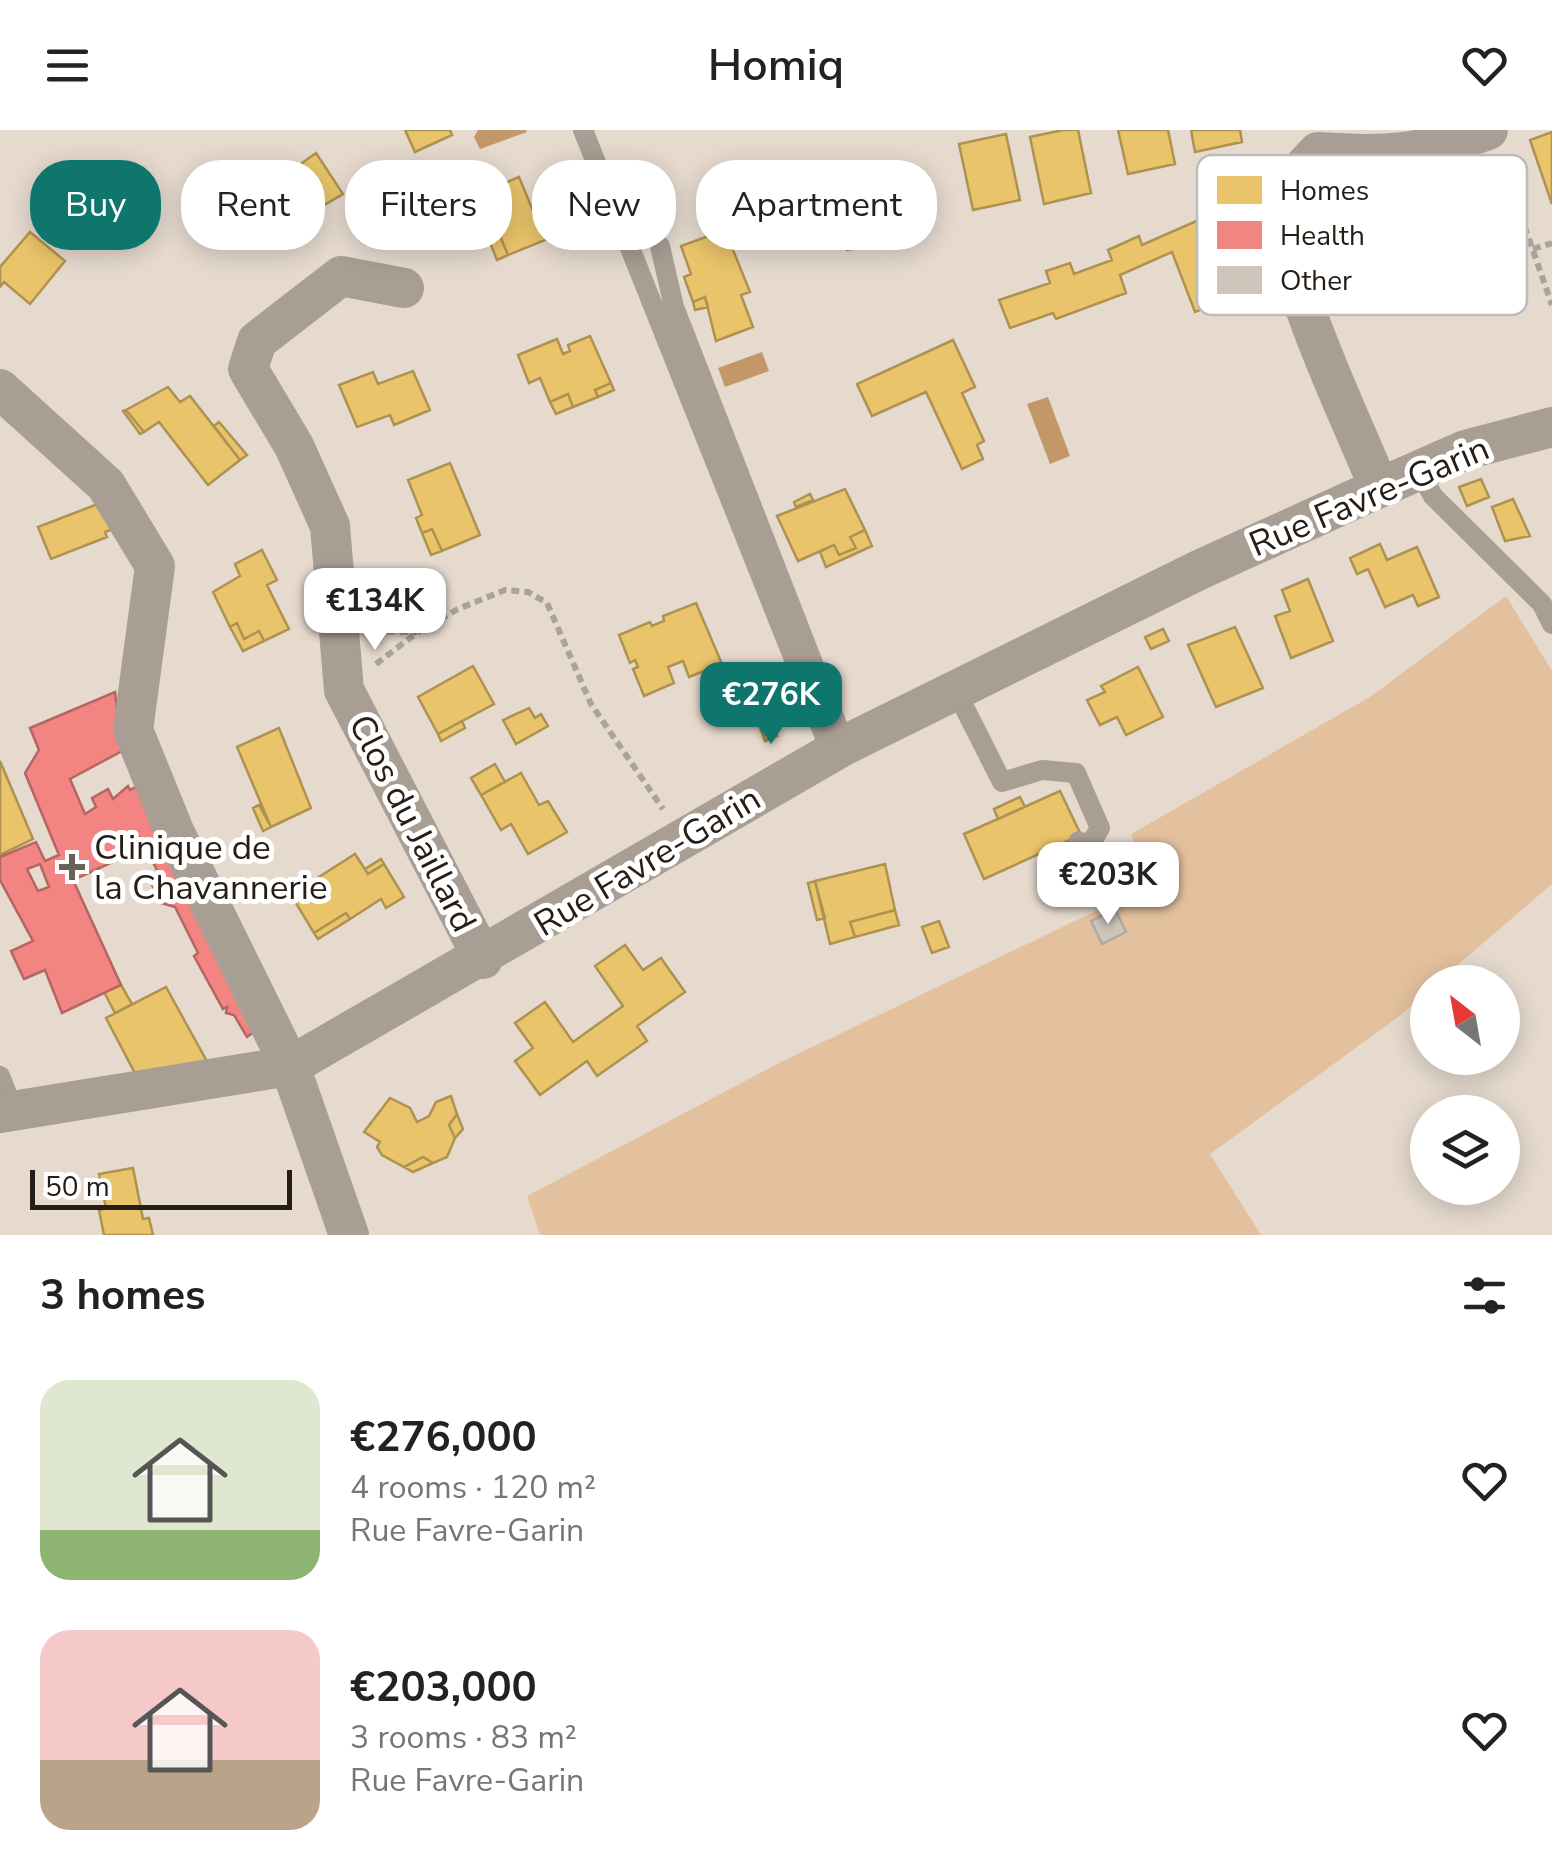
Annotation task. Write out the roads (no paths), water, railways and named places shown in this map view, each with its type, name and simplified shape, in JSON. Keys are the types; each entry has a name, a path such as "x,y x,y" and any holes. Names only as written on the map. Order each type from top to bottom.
{"street":[{"path":"1394,155 1441,146 1488,130"},
{"path":"1319,145 1365,155"},
{"name":"Clos du Jaillard","path":"404,288 341,276 257,341 248,369 294,446 330,526 344,690 482,959"},
{"path":"1310,315 1379,488"},
{"path":"0,389 106,485 156,566 132,730 174,830 290,1066 348,1235"},
{"name":"Rue Favre-Garin","path":"4,1100 290,1066 482,959 838,748 1199,570 1419,470 1465,450 1552,427"}],"lane":[{"path":"583,130 838,748"},
{"path":"661,250 674,307 838,748"},
{"path":"1419,470 1432,496 1542,604 1552,624"},
{"path":"956,692 1002,782 1042,770 1076,772 1100,828 1086,851 1079,841"}],"place":[{"name":"Clinique de la Chavannerie","path":"72,867"}]}
